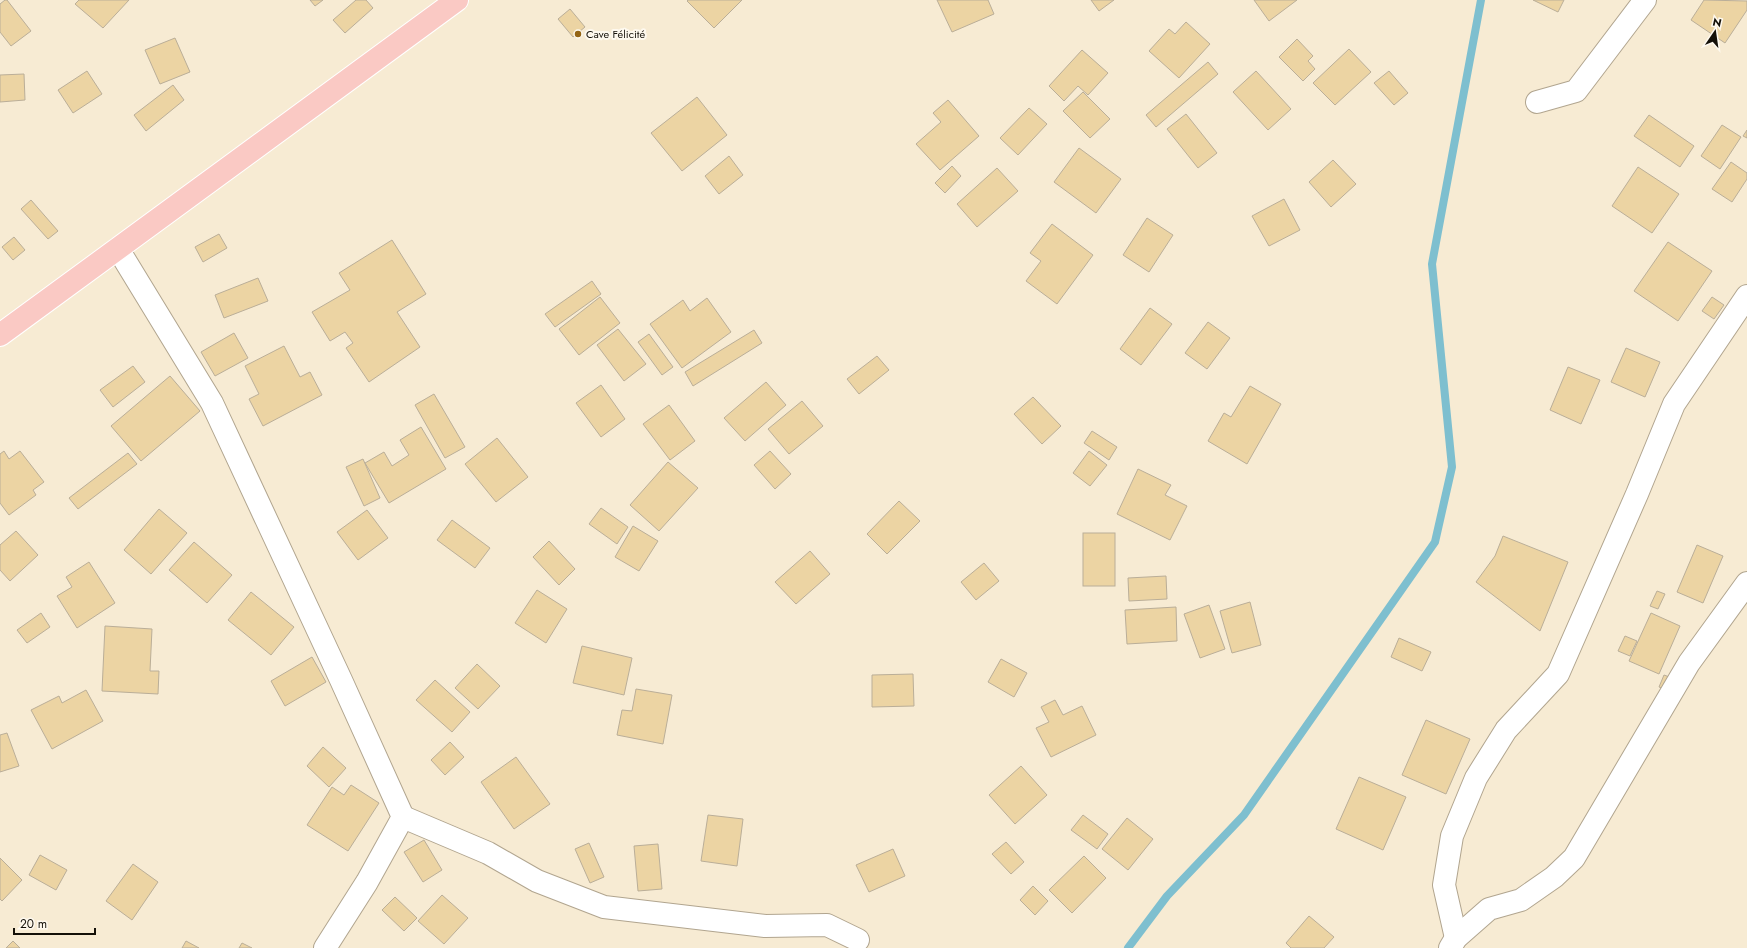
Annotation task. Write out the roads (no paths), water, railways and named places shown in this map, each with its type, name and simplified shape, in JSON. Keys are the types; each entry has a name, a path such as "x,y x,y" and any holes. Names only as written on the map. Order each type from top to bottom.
{"main road":[{"path":"0,335 456,0"}],"street":[{"path":"1537,102 1576,91 1645,0"},
{"path":"118,249 212,403 341,680 402,817 488,853 537,881 604,907 766,926 827,926 858,940"},
{"path":"1453,943 1444,885 1452,836 1476,778 1506,730 1558,674 1637,494 1674,404 1747,296"},
{"path":"1453,943 1489,908 1521,900 1554,877 1574,858 1689,663 1747,583"},
{"path":"325,948 367,882 402,817"}],"waterway":[{"path":"1128,948 1167,896 1244,815 1435,542 1452,467 1432,264 1481,0"}],"place":[{"name":"Cave Félicité","path":"578,34"}]}
